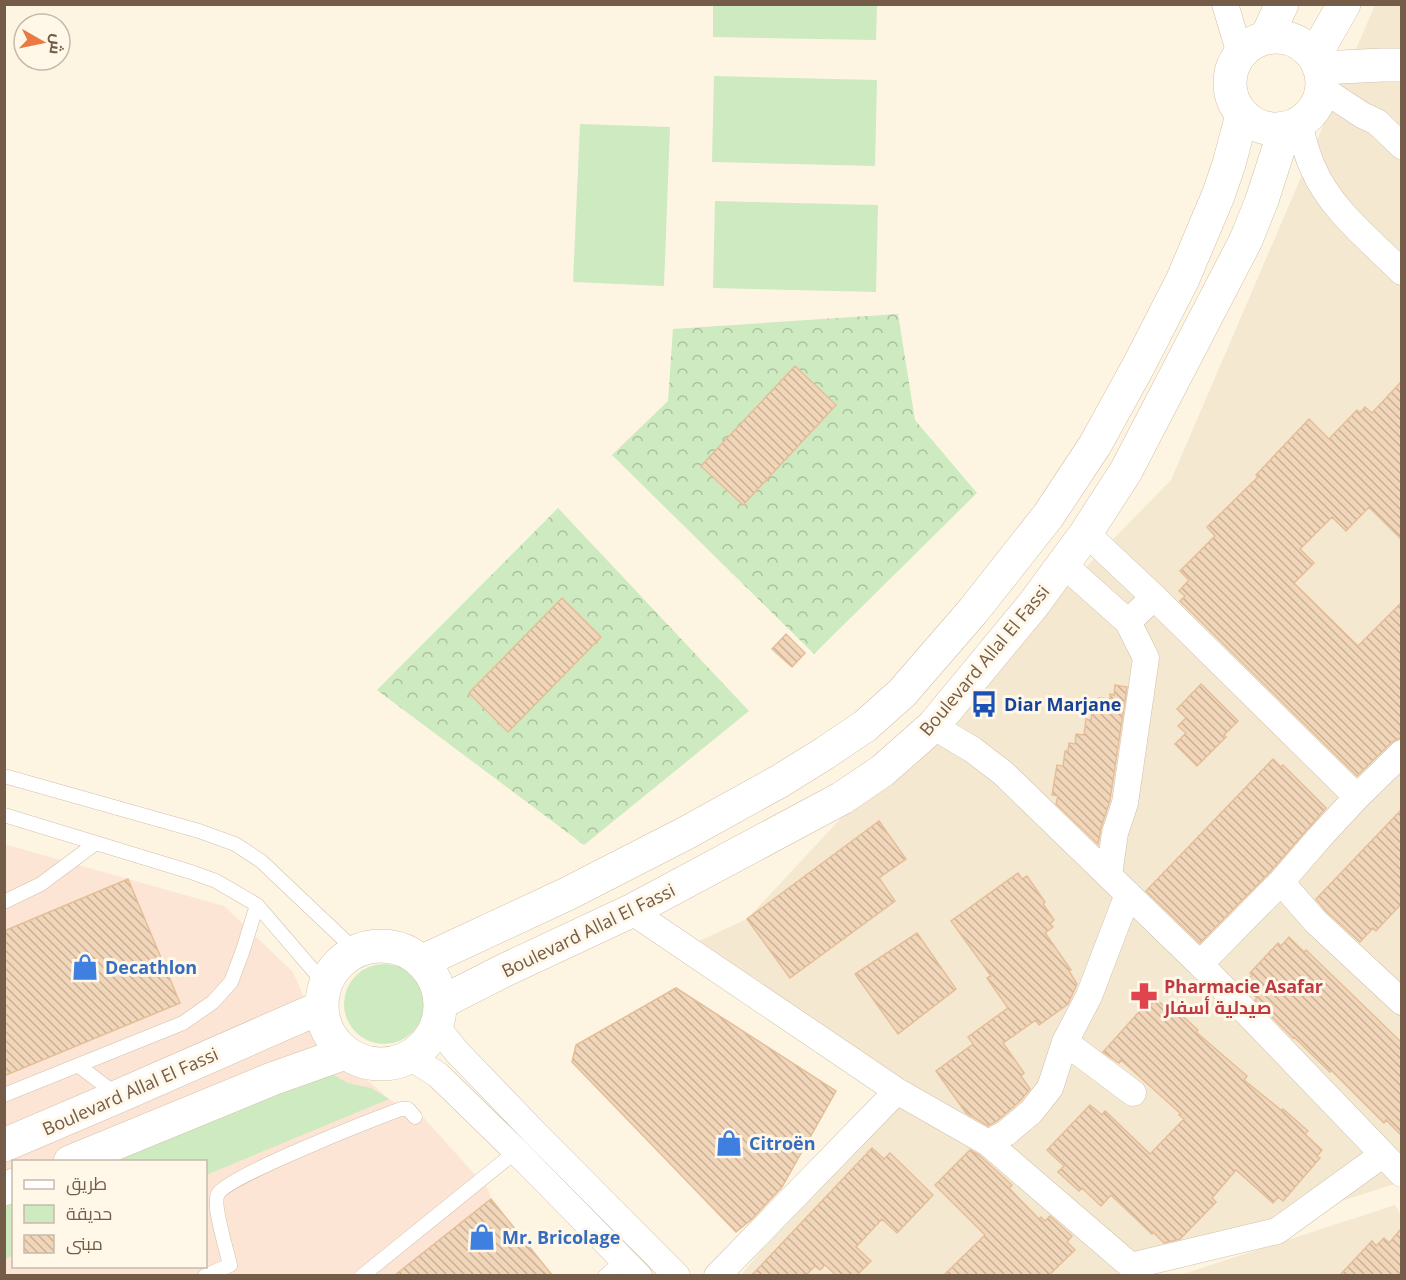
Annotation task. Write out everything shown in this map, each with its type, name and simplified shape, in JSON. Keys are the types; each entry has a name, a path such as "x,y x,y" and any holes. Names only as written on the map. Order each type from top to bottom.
{"main road":[{"path":"1282,4 1253,46 1233,66 1230,78 1230,92 1234,104 1242,115 1261,128 1292,126 1310,114 1317,102 1318,71 1344,4"},
{"path":"1253,46 1280,38 1293,40 1305,47 1318,71"},
{"path":"1318,71 1383,64 1401,65"},
{"path":"421,962 567,894 780,781 864,726 902,693 966,620 1048,516 1095,445 1140,365 1182,280 1218,196 1242,115"},
{"name":"Boulevard Allal El Fassi","path":"438,1015 507,969 631,911 842,798 882,771 933,726 1033,605 1086,533 1126,471 1246,240 1292,126"},
{"path":"373,946 390,946 407,951 421,962 431,974 437,988 438,1015 426,1044 410,1057 394,1063 377,1064 360,1061 345,1053 333,1040 324,1024 323,995 333,970 343,959 356,951 373,946"},
{"name":"Boulevard Allal El Fassi","path":"4,1145 119,1096 323,995"},
{"path":"72,1160 272,1079 345,1053"}],"street":[{"path":"1225,4 1253,46"},
{"path":"1318,71 1362,115 1377,122 1401,146"},
{"path":"1292,126 1321,185 1338,208 1401,272"},
{"path":"1086,533 1357,797"},
{"path":"1064,564 1128,621 1146,658 1125,803 1115,833 1109,875"},
{"path":"1128,621 1154,597"},
{"path":"933,726 973,750 1003,773 1200,964 1401,1174"},
{"path":"1200,964 1281,882 1357,797 1401,753"},
{"path":"1281,882 1316,921 1401,1002"},
{"path":"988,1143 1031,1112 1050,1088 1065,1042 1089,996 1128,894"},
{"path":"631,911 897,1091 988,1143 1126,1271 1277,1231 1382,1155"},
{"path":"438,1015 457,1052 666,1272"},
{"path":"1065,1042 1133,1094"},
{"path":"410,1057 438,1076 517,1152 622,1270"},
{"path":"717,1275 897,1091"}],"lane":[{"path":"4,777 199,831 235,844 261,861 356,951"},
{"path":"4,815 216,881 257,905 323,995"},
{"path":"4,902 41,884 96,843"},
{"path":"4,1095 183,1023 213,1002 231,982 257,905"},
{"path":"79,1066 119,1096"},
{"path":"205,1275 230,1265 216,1206 218,1194 226,1186 294,1153 401,1109 408,1109 415,1117"},
{"path":"362,1275 517,1152 535,1133"}],"shaded area":[{"path":"1375,5 1401,5 1401,1182 1138,1266 699,941 747,919 843,816 1171,480"},
{"path":"4,844 224,906 293,972 323,1042 389,1099 423,1117 488,1189 491,1199 552,1275 5,1275"},
{"path":"895,1091 1023,1184 1143,1276 740,1276"},
{"path":"1395,1205 1401,1215 1401,1275 1177,1276"}],"green space":[{"path":"713,5 877,5 876,40 713,37"},
{"path":"714,76 877,80 875,166 712,162"},
{"path":"580,124 670,127 664,286 573,282"},
{"path":"715,201 878,205 876,292 713,288"},
{"path":"898,314 915,420 977,493 814,654 612,455 668,401 673,329"},
{"path":"558,508 749,711 584,845 377,690"},
{"path":"384,964 399,967 412,976 421,989 424,1004 421,1019 412,1032 399,1041 384,1044 369,1041 356,1032 347,1019 344,1004 347,989 356,976 369,967"},
{"path":"327,1071 348,1083 371,1088 389,1099 207,1175 207,1160 115,1160"},
{"path":"12,1202 12,1256 5,1259 4,1206"}],"building":[{"path":"795,366 836,405 743,505 701,466"},
{"path":"1401,382 1401,539 1369,507 1346,531 1332,517 1300,549 1314,563 1294,583 1358,646 1401,603 1401,738 1392,742 1357,776 1180,601 1185,596 1179,591 1189,580 1180,571 1215,536 1207,527 1258,477 1256,475 1309,419 1329,439 1357,410 1360,413 1365,407 1372,413"},
{"path":"562,598 601,637 508,732 469,693"},
{"path":"786,634 805,653 792,667 772,649"},
{"path":"1201,684 1238,721 1224,735 1226,737 1197,766 1175,744 1186,733 1178,726 1186,718 1177,709"},
{"path":"1115,685 1127,687 1110,800 1098,844 1056,804 1058,796 1052,795 1057,765 1063,766 1065,751 1068,751 1069,743 1075,744 1076,734 1084,735 1086,719 1091,720 1093,706 1098,707 1099,698 1110,699 1110,694 1114,695"},
{"path":"1273,759 1281,767 1283,765 1326,808 1270,872 1200,943 1146,891"},
{"path":"1401,810 1401,904 1376,931 1373,928 1360,942 1316,899"},
{"path":"879,821 906,859 879,878 895,901 790,978 747,919"},
{"path":"1018,873 1022,879 1027,876 1045,902 1043,904 1054,920 1050,924 1053,927 1045,933 1071,970 1069,971 1077,984 1068,1004 1039,1025 1036,1020 1003,1043 1024,1073 1021,1076 1030,1089 1020,1101 988,1126 966,1113 936,1071 973,1044 968,1037 1008,1008 987,978 991,976 951,921"},
{"name":"Decathlon","path":"128,879 180,1003 4,1076 4,931"},
{"path":"917,933 956,989 898,1034 855,974"},
{"path":"1289,937 1304,952 1306,950 1401,1042 1401,1135 1386,1120 1384,1123 1331,1070 1330,1072 1293,1038 1243,985 1252,975 1250,973 1278,943 1281,946"},
{"name":"Citroën","path":"676,988 836,1091 782,1187 752,1219 736,1232 572,1062 576,1045"},
{"path":"1156,999 1173,1014 1176,1010 1198,1030 1196,1032 1247,1076 1244,1080 1308,1131 1305,1134 1322,1150 1317,1156 1320,1158 1283,1201 1278,1197 1273,1203 1236,1170 1212,1198 1216,1202 1180,1239 1164,1243 1111,1195 1101,1206 1082,1188 1079,1191 1058,1172 1064,1166 1047,1150 1090,1105 1102,1115 1105,1111 1150,1154 1184,1119 1121,1060 1119,1063 1103,1052 1146,1004 1149,1007"},
{"path":"872,1148 884,1159 890,1153 933,1195 897,1233 882,1219 856,1247 871,1261 857,1275 836,1275 825,1265 820,1270 815,1266 806,1275 752,1275"},
{"path":"970,1150 979,1155 1012,1185 1009,1188 1039,1219 1041,1217 1045,1221 1050,1216 1072,1236 1067,1242 1075,1250 1049,1275 944,1275 985,1235 935,1185"},
{"name":"Mr. Bricolage","path":"491,1199 552,1275 395,1275"},
{"path":"1401,1229 1401,1275 1340,1275 1372,1241 1376,1246 1384,1238 1389,1243"}],"place":[{"name":"Diar Marjane","path":"984,704"},
{"name":"Decathlon","path":"85,967"},
{"name":"Pharmacie Asafar صيدلية أسفار","path":"1144,996"},
{"name":"Citroën","path":"729,1143"},
{"name":"Mr. Bricolage","path":"482,1237"}]}
